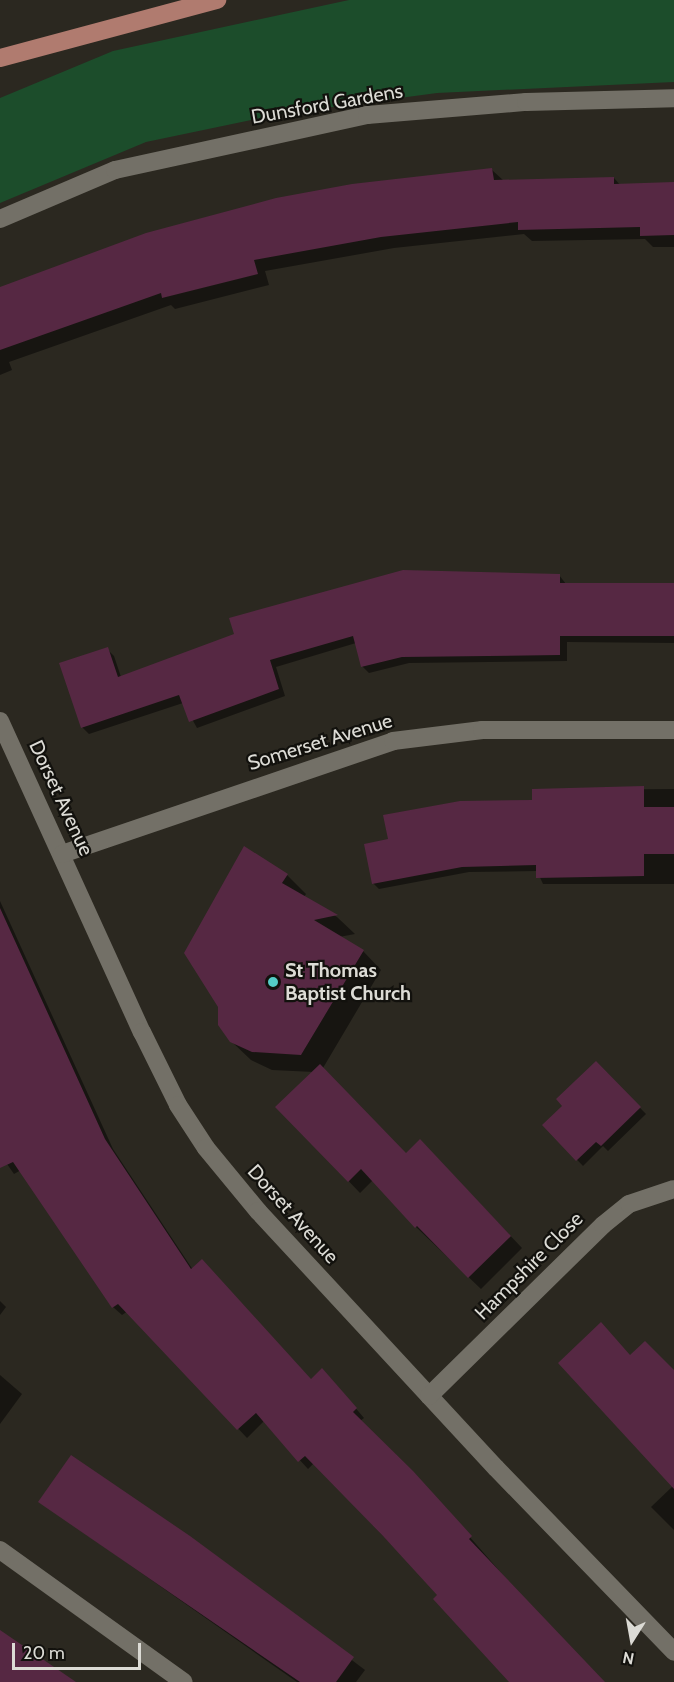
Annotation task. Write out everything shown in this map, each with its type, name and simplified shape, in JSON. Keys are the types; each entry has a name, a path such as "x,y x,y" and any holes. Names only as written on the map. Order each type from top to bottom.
{"main road":[{"path":"0,58 217,0"}],"street":[{"name":"Dunsford Gardens","path":"0,219 115,170 367,115 526,102 674,98"},
{"name":"Dorset Avenue","path":"0,721 147,1043 178,1106 206,1148 258,1211 429,1396 674,1652"},
{"name":"Somerset Avenue","path":"62,855 393,741 482,730 674,730"},
{"name":"Hampshire Close","path":"429,1396 603,1225 629,1204 674,1189"},
{"path":"0,1550 184,1682"}],"green space":[{"path":"349,0 674,0 674,82 437,93 280,114 146,142 0,203 0,98 113,51"}],"building":[{"path":"492,168 494,180 614,177 614,184 674,182 674,235 640,236 640,227 518,230 518,222 381,237 254,260 258,274 162,298 161,293 0,350 0,287 146,233 276,198 352,184"},
{"path":"403,570 560,574 560,583 674,583 674,636 560,636 560,655 402,657 361,667 353,636 270,660 279,689 189,722 179,695 81,728 59,663 108,647 118,677 234,634 229,618"},
{"path":"644,786 644,807 674,807 674,854 644,854 644,876 536,878 536,865 462,867 372,884 364,844 388,839 383,815 460,801 532,800 532,789"},
{"name":"St Thomas Baptist Church","path":"244,846 288,874 282,883 338,915 314,920 364,950 301,1055 252,1052 230,1042 218,1025 218,1007 184,953"},
{"path":"0,908 105,1139 191,1269 202,1259 311,1379 322,1368 357,1408 353,1412 413,1471 472,1536 469,1539 605,1682 509,1682 433,1599 437,1595 305,1456 298,1462 256,1413 237,1430 118,1304 112,1308 13,1162 0,1168"},
{"path":"596,1061 641,1107 601,1146 596,1142 576,1161 542,1125 562,1106 556,1099"},
{"path":"320,1064 406,1153 420,1139 511,1236 468,1278 417,1226 415,1228 361,1169 348,1182 275,1107"},
{"path":"601,1322 630,1355 645,1341 674,1370 674,1489 558,1363"},
{"path":"71,1455 190,1536 354,1657 336,1682 300,1682 38,1502"},
{"path":"0,1630 76,1682 0,1682"}],"place":[{"name":"St Thomas Baptist Church","path":"273,982"}]}
